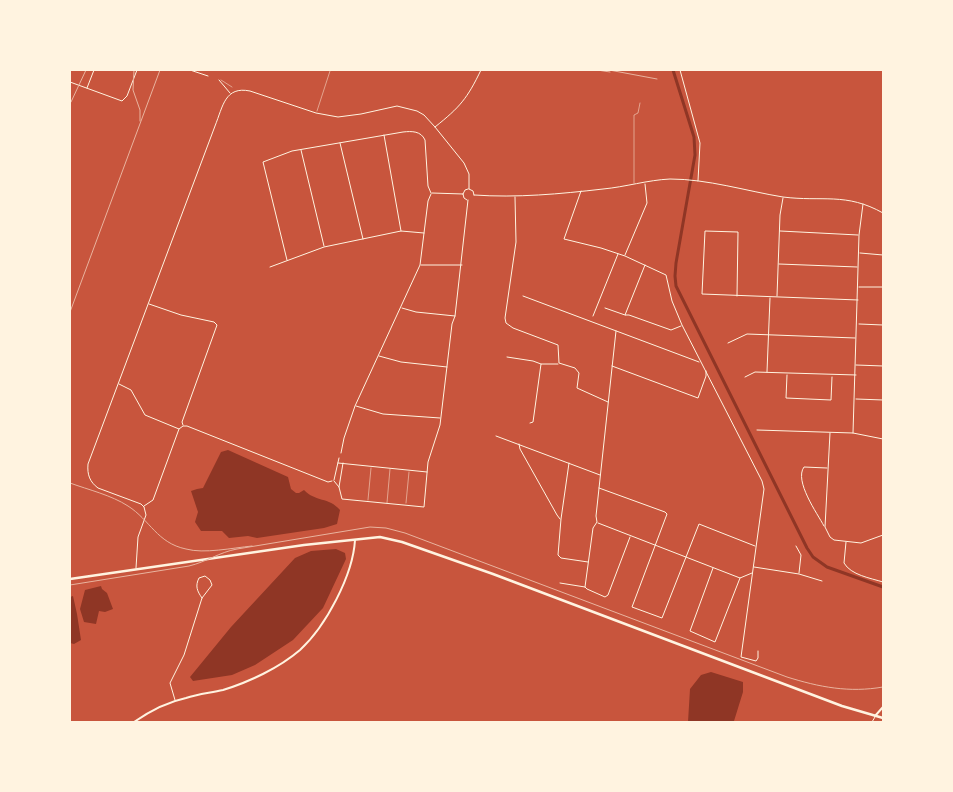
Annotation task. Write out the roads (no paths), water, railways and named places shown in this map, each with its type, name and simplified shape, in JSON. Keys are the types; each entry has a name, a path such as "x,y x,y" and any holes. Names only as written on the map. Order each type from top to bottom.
{"main road":[{"path":"70,579 376,537 402,542 493,574 842,706 883,718"}],"street":[{"path":"87,89 94,70"},
{"path":"70,82 122,101 127,96 137,70"},
{"path":"190,70 208,76"},
{"path":"435,127 464,102 481,70"},
{"path":"680,70 700,143 697,182"},
{"path":"219,80 230,94"},
{"path":"136,569 138,537 146,516 144,507 141,504 98,488 88,476 88,464 215,126 230,94 243,89 316,113 338,117 397,106 417,111 424,115 435,127 467,168 469,189 474,195"},
{"path":"287,260 263,162 301,149 384,134 410,131 423,135 425,140 428,186 431,193 428,201 420,265 402,308 355,406 341,453"},
{"path":"384,134 402,231"},
{"path":"340,142 363,239"},
{"path":"301,149 324,247"},
{"path":"474,195 515,196 581,191 669,179 686,180 783,196 841,199 863,204 883,213"},
{"path":"625,256 647,203 645,183"},
{"path":"463,194 465,190 469,189"},
{"path":"581,191 564,239 625,256 666,275 672,301 682,325 762,481 764,489 741,657 756,661 758,651"},
{"path":"431,193 463,194"},
{"path":"463,194 464,198 468,200"},
{"path":"468,200 472,199 474,195"},
{"path":"515,196 516,242 505,318 506,323 513,328 558,346 558,363"},
{"path":"777,297 779,231 783,196"},
{"path":"343,463 339,487 342,499 424,507 428,462 438,428 448,367 452,324 455,316 462,265 468,200"},
{"path":"853,433 858,324 859,235 863,204"},
{"path":"270,267 324,247 402,231 425,233"},
{"path":"737,296 738,232 705,231 702,294 737,296 858,300"},
{"path":"779,231 859,235"},
{"path":"859,253 883,255"},
{"path":"594,316 618,254"},
{"path":"778,264 859,267"},
{"path":"420,265 462,265"},
{"path":"626,315 645,265"},
{"path":"859,287 883,287"},
{"path":"523,296 700,362"},
{"path":"767,372 770,297"},
{"path":"148,304 184,316 214,322 217,325 182,422 183,426"},
{"path":"402,308 416,312 455,316"},
{"path":"605,308 671,330 682,325"},
{"path":"858,324 883,325"},
{"path":"585,587 593,528 597,522 596,516 611,365 616,331"},
{"path":"728,343 747,334 857,338"},
{"path":"379,356 400,362 448,367"},
{"path":"507,357 541,364 558,363 575,368 579,373 577,388 608,402"},
{"path":"530,423 533,422 541,364"},
{"path":"611,365 698,398 706,376 706,369"},
{"path":"856,365 883,366"},
{"path":"745,377 755,372 856,375"},
{"path":"787,374 786,398 831,400 832,375"},
{"path":"119,384 131,390 145,415 179,428"},
{"path":"855,399 883,400"},
{"path":"355,406 383,414 440,418"},
{"path":"144,507 153,500 179,428 183,426 188,426 328,482 334,481"},
{"path":"757,430 853,433 883,439"},
{"path":"825,527 830,433"},
{"path":"496,436 601,475"},
{"path":"519,444 556,516 560,519"},
{"path":"334,481 340,458"},
{"path":"338,463 427,472"},
{"path":"569,463 560,519 558,555 561,558 588,562"},
{"path":"828,468 804,467 802,471 802,484 830,537 834,540 861,543 883,535"},
{"path":"334,481 339,487"},
{"path":"600,488 666,514 632,607 662,618 699,524 756,547"},
{"path":"597,522 740,578 752,573"},
{"path":"560,583 585,587 605,596 608,595 630,536"},
{"path":"134,722 175,700 223,690 240,684 270,670 300,650 322,622 336,599 349,569 355,539"},
{"path":"846,541 845,566 854,573 883,582"},
{"path":"796,546 801,555 799,574"},
{"path":"754,567 799,574 822,581"},
{"path":"713,568 690,632 715,642 740,578"},
{"path":"175,700 170,683 184,655 202,598 212,585 206,576 197,582 198,592 202,598"},
{"path":"872,722 883,707"}],"lane":[{"path":"316,113 330,71"},
{"path":"219,80 224,81 232,88"},
{"path":"635,184 634,115 638,113 640,103"},
{"path":"368,501 371,466"},
{"path":"387,503 391,468"},
{"path":"406,505 409,470"}],"waterway":[{"path":"673,70 694,137 695,155 676,263 676,286 813,557 827,567 883,587"}],"tram line":[{"path":"70,585 189,566 237,549 370,527 386,528 405,533 787,677 834,688 870,689 883,687"}],"railway":[{"path":"71,102 86,70"},
{"path":"134,70 133,90 140,110 140,121"},
{"path":"70,312 160,70"},
{"path":"597,70 610,72"},
{"path":"609,70 657,79"},
{"path":"70,483 107,496 128,506 168,542 176,546 201,551 252,546"}]}
